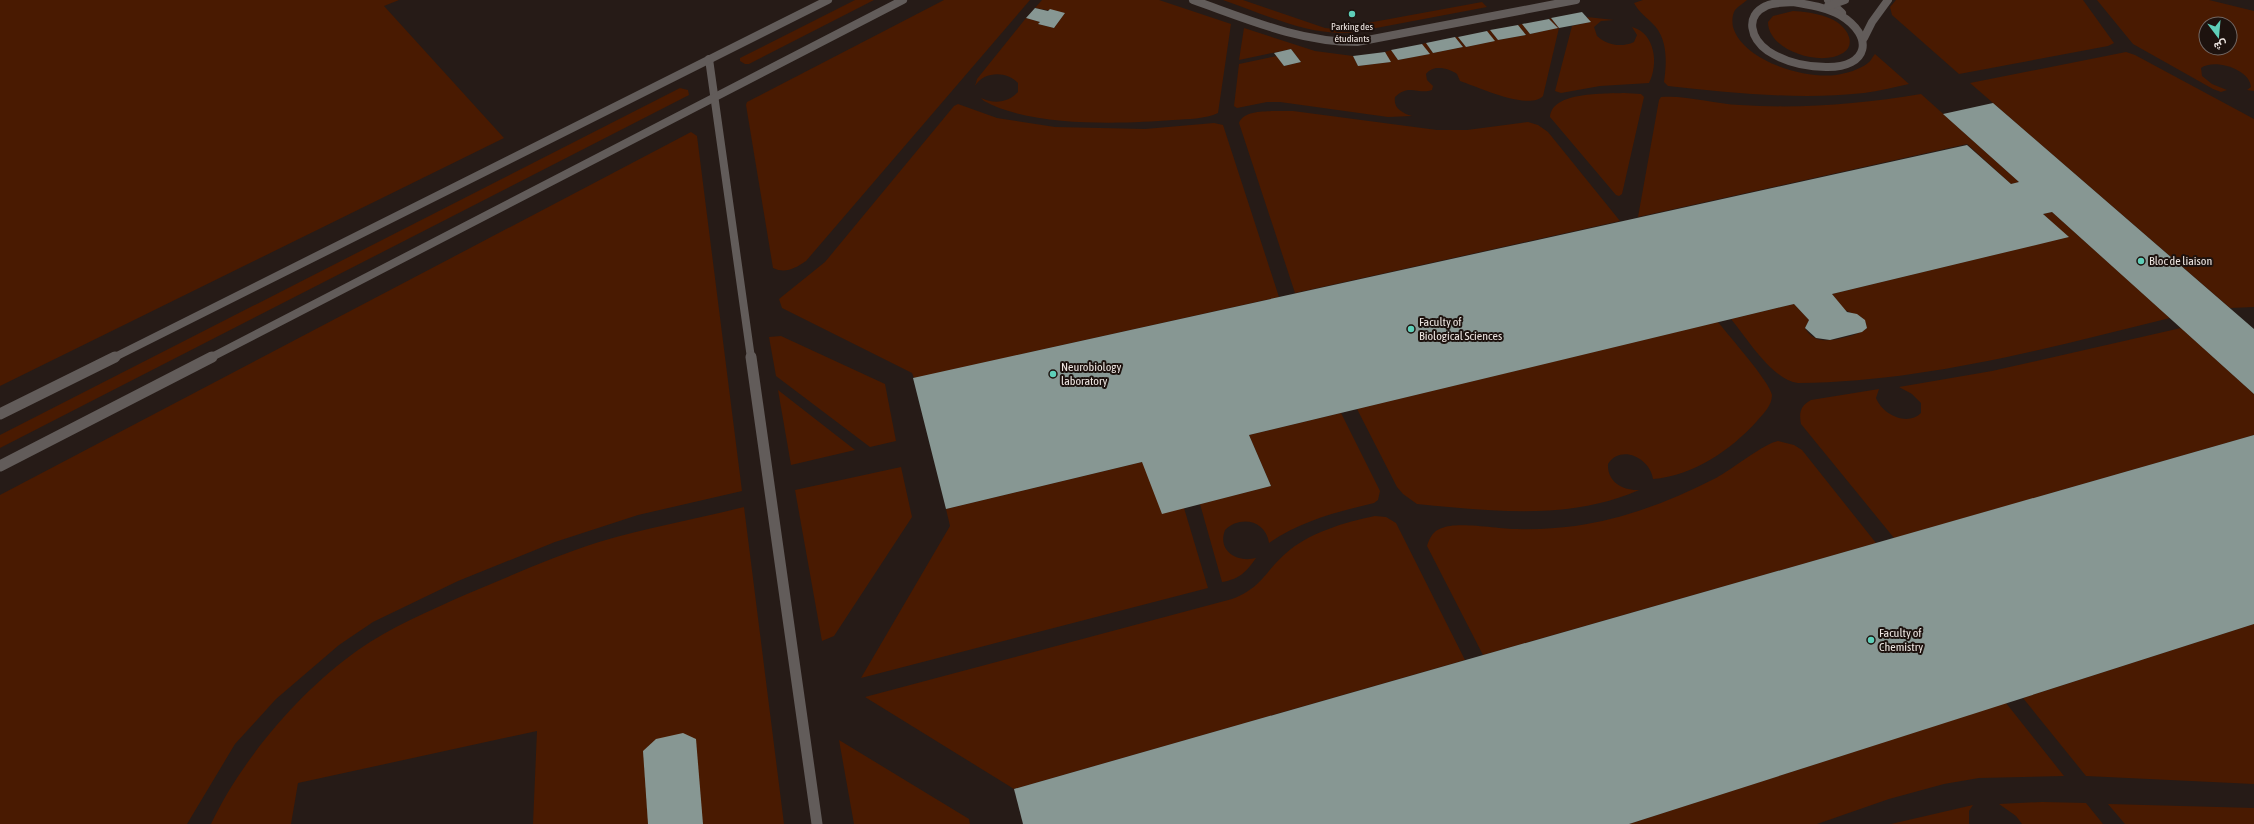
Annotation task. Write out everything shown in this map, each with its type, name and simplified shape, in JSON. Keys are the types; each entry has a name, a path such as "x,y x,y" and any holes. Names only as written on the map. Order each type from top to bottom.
{"lane":[{"path":"0,414 828,0"},
{"path":"0,466 903,0"},
{"path":"1193,0 1302,37 1340,43 1357,42 1576,0"},
{"path":"1815,6 1845,0"},
{"path":"1864,38 1872,22 1888,0"},
{"path":"1831,2 1856,27 1864,38 1865,48 1860,57 1850,63 1835,67 1818,67 1787,60 1766,49 1756,39 1750,29 1750,19 1756,11 1769,3 1793,2 1815,6 1844,18 1856,27"},
{"path":"709,59 817,824"}],"shaded area":[{"path":"0,0 399,0 384,6 504,138 0,386"},
{"path":"855,0 874,0 749,64 745,64 740,61 740,58"},
{"path":"944,0 1030,0 806,261 794,268 786,270 777,270 773,268 746,105 747,102"},
{"path":"1042,0 1159,0 1231,24 1218,113 1196,118 1152,121 1103,123 1077,122 1026,116 984,101 981,98 996,102 1005,100 1014,96 1018,92 1018,83 1008,76 996,74 984,78 975,86 977,79 1026,18 1040,22 1038,24 1054,28 1065,13 1035,8"},
{"path":"1223,0 1243,0 1325,28 1335,29 1482,2 1487,7 1355,32 1339,33 1322,32 1288,24"},
{"path":"1643,0 1747,0 1735,10 1732,18 1733,27 1739,39 1749,49 1762,58 1792,71 1808,74 1836,75 1861,68 1869,62 1875,54 1909,84 1864,93 1815,96 1766,95 1668,86 1664,82 1666,58 1661,35 1657,28 1634,3"},
{"path":"1896,0 2083,0 2114,43 2108,46 1959,74 1892,15 1890,7"},
{"path":"2097,0 2209,0 2254,11 2254,91 2247,90 2251,87 2249,81 2245,75 2238,70 2214,64 2201,68 2202,76 2212,84 2227,90 2221,92 2133,44"},
{"path":"1793,11 1825,16 1840,24 1849,37 1850,44 1847,50 1833,57 1822,58 1797,54 1786,48 1777,41 1770,32 1768,22 1773,16"},
{"path":"1587,17 1614,20 1601,21 1594,27 1597,36 1605,42 1614,45 1624,45 1634,42 1637,35 1632,27 1640,30 1646,36 1653,50 1654,59 1654,67 1649,83 1600,86 1561,93 1555,91 1572,26 1590,22"},
{"path":"1551,18 1559,28 1543,96 1536,100 1527,101 1515,99 1490,92 1460,81 1457,74 1450,70 1437,68 1426,74 1427,80 1433,86 1432,90 1409,90 1400,93 1395,97 1395,104 1399,110 1412,116 1388,117 1280,102 1267,102 1237,108 1234,106 1239,64 1277,56 1284,66 1301,62 1291,49 1239,60 1244,28 1315,51 1353,56 1358,66 1390,62 1385,52 1391,50 1398,60 1429,54 1422,44 1426,43 1433,53 1463,47 1455,37 1458,37 1466,47 1494,41 1487,31 1490,30 1498,40 1526,35 1518,25 1522,24 1530,34 1557,28 1549,19"},
{"path":"2126,52 2135,55 2254,119 2254,307 2230,308 1970,83"},
{"path":"680,88 688,90 689,95 0,448 0,435"},
{"path":"1593,94 1641,94 1644,97 1622,194 1619,196 1616,195 1550,117 1553,109 1560,102 1569,98"},
{"path":"1921,94 2019,182 2011,184 1967,144 1638,217 1659,100 1661,97 1681,97 1730,104 1808,106 1853,103"},
{"path":"958,104 997,118 1055,127 1145,129 1214,123 1223,125 1279,297 914,378 912,373 782,308 779,299 825,262 954,106"},
{"path":"1273,111 1293,111 1437,130 1467,130 1528,122 1538,125 1548,132 1620,221 1295,293 1239,123 1241,119 1249,114"},
{"path":"691,132 697,136 742,491 638,515 555,542 458,581 373,622 339,645 276,699 235,744 187,824 0,824 0,495"},
{"path":"2052,212 2170,318 2078,341 1939,370 1892,377 1798,383 1788,380 1770,366 1752,347 1731,319 1794,304 1809,320 1805,328 1814,338 1826,340 1839,339 1860,333 1867,328 1864,320 1860,316 1845,310 1832,294 2068,237 2043,214"},
{"path":"1718,322 1757,370 1770,389 1772,399 1769,406 1747,432 1735,442 1710,460 1682,473 1653,479 1647,465 1634,456 1627,454 1614,458 1608,464 1608,470 1613,480 1617,484 1627,489 1639,490 1612,500 1557,510 1530,511 1501,511 1417,504 1403,494 1397,487 1357,409"},
{"path":"2181,328 2254,394 2254,435 1894,538 1801,424 1800,416 1802,407 1811,400 1879,389 1876,398 1884,409 1896,417 1909,419 1921,413 1921,403 1912,394 1899,387 1992,371"},
{"path":"781,336 885,384 896,441 870,447 776,376 769,337"},
{"path":"778,390 855,450 791,465"},
{"path":"1341,413 1380,491 1378,500 1374,503 1306,523 1281,535 1269,543 1267,535 1263,529 1252,522 1238,522 1231,525 1225,530 1223,537 1226,549 1230,554 1242,559 1256,558 1238,577 1222,582 1200,504 1271,486 1249,435"},
{"path":"1778,441 1794,445 1802,450 1876,543 1483,655 1427,546 1434,533 1439,529 1449,526 1467,525 1517,529 1546,529 1593,523 1629,514 1682,494 1716,478 1765,446"},
{"path":"1142,462 1184,508 1208,588 861,678 950,526 946,509"},
{"path":"901,467 912,517 834,636 822,641 795,490"},
{"path":"744,507 784,824 533,824 537,731 298,783 291,824 211,824 239,775 274,728 314,686 336,667 358,650 383,634 467,594 549,560 599,542 635,532"},
{"path":"1375,516 1386,517 1396,523 1465,660 1014,789 865,697 1232,599 1250,590 1262,580 1285,554 1305,540 1327,529"},
{"path":"2254,624 2254,784 2086,776 2023,698"},
{"path":"2006,703 2064,776 1979,778 1944,784 1889,799 1817,824 1629,824"},
{"path":"839,740 969,819 970,824 854,824"},
{"path":"2042,802 2086,803 2103,824 2022,824 2016,816 1999,804"},
{"path":"2108,804 2254,808 2254,824 2125,824"},
{"path":"1973,805 1969,811 1969,824 1891,824"}],"building":[{"path":"1035,8 1048,11 1050,9 1065,13 1054,28 1038,24 1040,22 1026,18"},
{"path":"1582,12 1591,22 1559,28 1551,18"},
{"path":"1549,19 1558,28 1530,34 1522,24"},
{"path":"1518,25 1526,35 1498,40 1490,30"},
{"path":"1487,31 1495,41 1466,47 1458,37"},
{"path":"1455,37 1463,47 1433,53 1426,43"},
{"path":"1422,44 1430,54 1398,60 1391,50"},
{"path":"1291,49 1301,62 1284,66 1274,53"},
{"path":"1385,52 1391,62 1358,66 1353,56"},
{"name":"Faculty of Biological Sciences","path":"1993,103 2254,329 2254,394 2052,212 2043,214 2069,237 1832,294 1847,312 1857,314 1865,320 1867,328 1862,332 1830,340 1816,338 1805,328 1809,320 1794,304 1249,435 1271,486 1162,514 1142,462 946,509 913,378 1967,145 2011,184 2019,182 1943,114"},
{"name":"Faculty of Chemistry","path":"2254,435 2254,624 1629,824 1023,824 1014,789"},
{"path":"683,733 696,739 703,824 648,824 643,751 656,739"}],"place":[{"name":"Parking des étudiants","path":"1352,14"},
{"name":"Bloc de liaison","path":"2141,261"},
{"name":"Faculty of Biological Sciences","path":"1411,329"},
{"name":"Neurobiology laboratory","path":"1053,374"},
{"name":"Faculty of Chemistry","path":"1871,640"}]}
